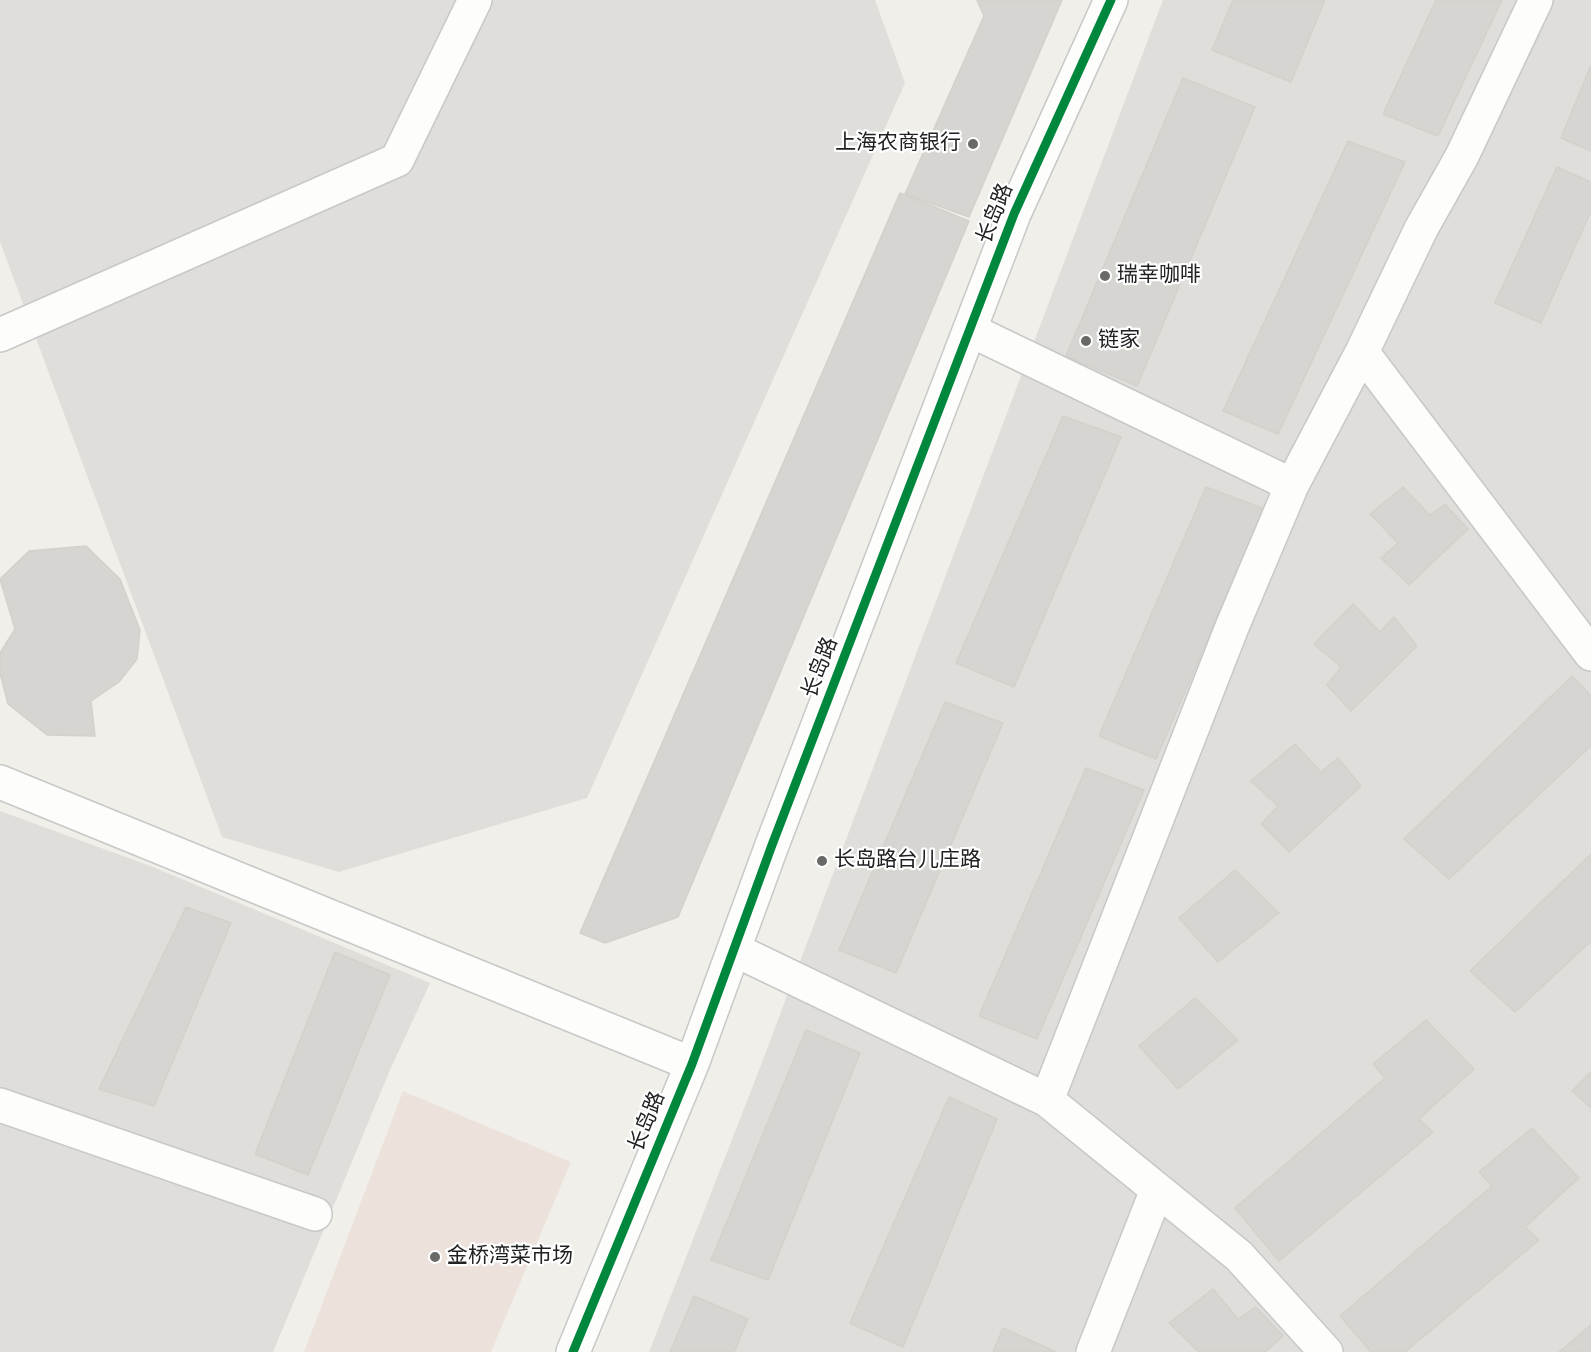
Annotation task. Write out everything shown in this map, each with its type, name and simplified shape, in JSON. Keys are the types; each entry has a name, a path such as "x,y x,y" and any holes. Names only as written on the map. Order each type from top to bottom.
{"street":[{"path":"0,335 397,160 475,0"},
{"name":"长岛路","path":"573,1352 692,1064 772,845 1014,214 1111,0"},
{"path":"1047,1100 1232,627 1292,485 1362,352 1421,230 1462,156 1536,0"},
{"path":"970,330 1292,485"},
{"path":"1362,352 1591,654"},
{"path":"0,782 692,1064"},
{"path":"735,950 1047,1100 1239,1256 1326,1352"},
{"path":"0,1105 315,1214"},
{"path":"1093,1352 1157,1190"}],"shaded area":[{"path":"0,0 875,0 905,83 587,798 339,872 222,837 0,242"},
{"path":"1163,0 1591,0 1591,1352 649,1352 756,1078"},
{"path":"0,811 153,867 430,983 390,1070 273,1352 0,1352"},
{"name":"金桥湾菜市场","path":"403,1091 571,1162 491,1352 304,1352"}],"building":[{"path":"977,0 1062,0 969,217 905,194 984,16"},
{"path":"1233,0 1325,0 1291,82 1212,50"},
{"path":"1436,0 1502,0 1438,136 1383,114"},
{"path":"1591,65 1591,151 1561,138"},
{"path":"1183,78 1255,107 1137,386 1066,356"},
{"path":"1348,141 1405,162 1278,434 1223,411"},
{"path":"1557,167 1591,182 1591,211 1541,323 1495,303"},
{"path":"900,193 969,221 678,917 605,943 580,933"},
{"path":"1063,416 1121,437 1014,687 956,663"},
{"path":"1206,487 1264,509 1156,759 1099,736"},
{"path":"1403,487 1430,515 1445,504 1468,529 1409,585 1381,558 1398,543 1370,514"},
{"path":"86,546 120,579 140,630 137,659 119,682 91,701 95,736 47,735 8,704 0,673 0,653 15,629 0,579 29,551"},
{"path":"1353,604 1380,632 1394,617 1417,646 1351,711 1327,685 1341,667 1314,644"},
{"path":"1572,676 1591,696 1591,746 1449,879 1404,839"},
{"path":"945,702 1003,723 896,973 839,950"},
{"path":"1295,744 1321,772 1338,758 1361,786 1289,852 1261,824 1278,806 1251,781"},
{"path":"1086,768 1144,790 1037,1039 979,1016"},
{"path":"1591,854 1591,941 1515,1012 1470,971"},
{"path":"1235,870 1279,913 1218,962 1179,918"},
{"path":"186,907 231,923 154,1106 99,1089"},
{"path":"335,952 390,975 308,1175 255,1154"},
{"path":"1195,998 1238,1040 1178,1089 1139,1046"},
{"path":"1426,1020 1474,1069 1419,1119 1433,1132 1279,1261 1235,1208 1385,1078 1373,1064"},
{"path":"806,1030 860,1053 768,1280 711,1260"},
{"path":"1591,1072 1591,1108 1572,1091"},
{"path":"949,1097 997,1119 903,1347 850,1323"},
{"path":"1532,1128 1579,1178 1525,1227 1539,1240 1405,1352 1371,1352 1340,1316 1492,1186 1479,1172"},
{"path":"1213,1289 1238,1319 1256,1307 1283,1336 1265,1352 1199,1352 1169,1323"},
{"path":"694,1296 748,1319 734,1352 670,1352"},
{"path":"1591,1325 1591,1352 1559,1352"},
{"path":"1003,1328 1056,1352 993,1352"}],"cycle path":[{"path":"573,1352 692,1064 772,845 1014,214 1111,0"}],"place":[{"name":"上海农商银行","path":"973,144"},
{"name":"瑞幸咖啡","path":"1105,276"},
{"name":"链家","path":"1086,341"},
{"name":"长岛路台儿庄路","path":"822,861"},
{"name":"金桥湾菜市场","path":"435,1257"}]}
